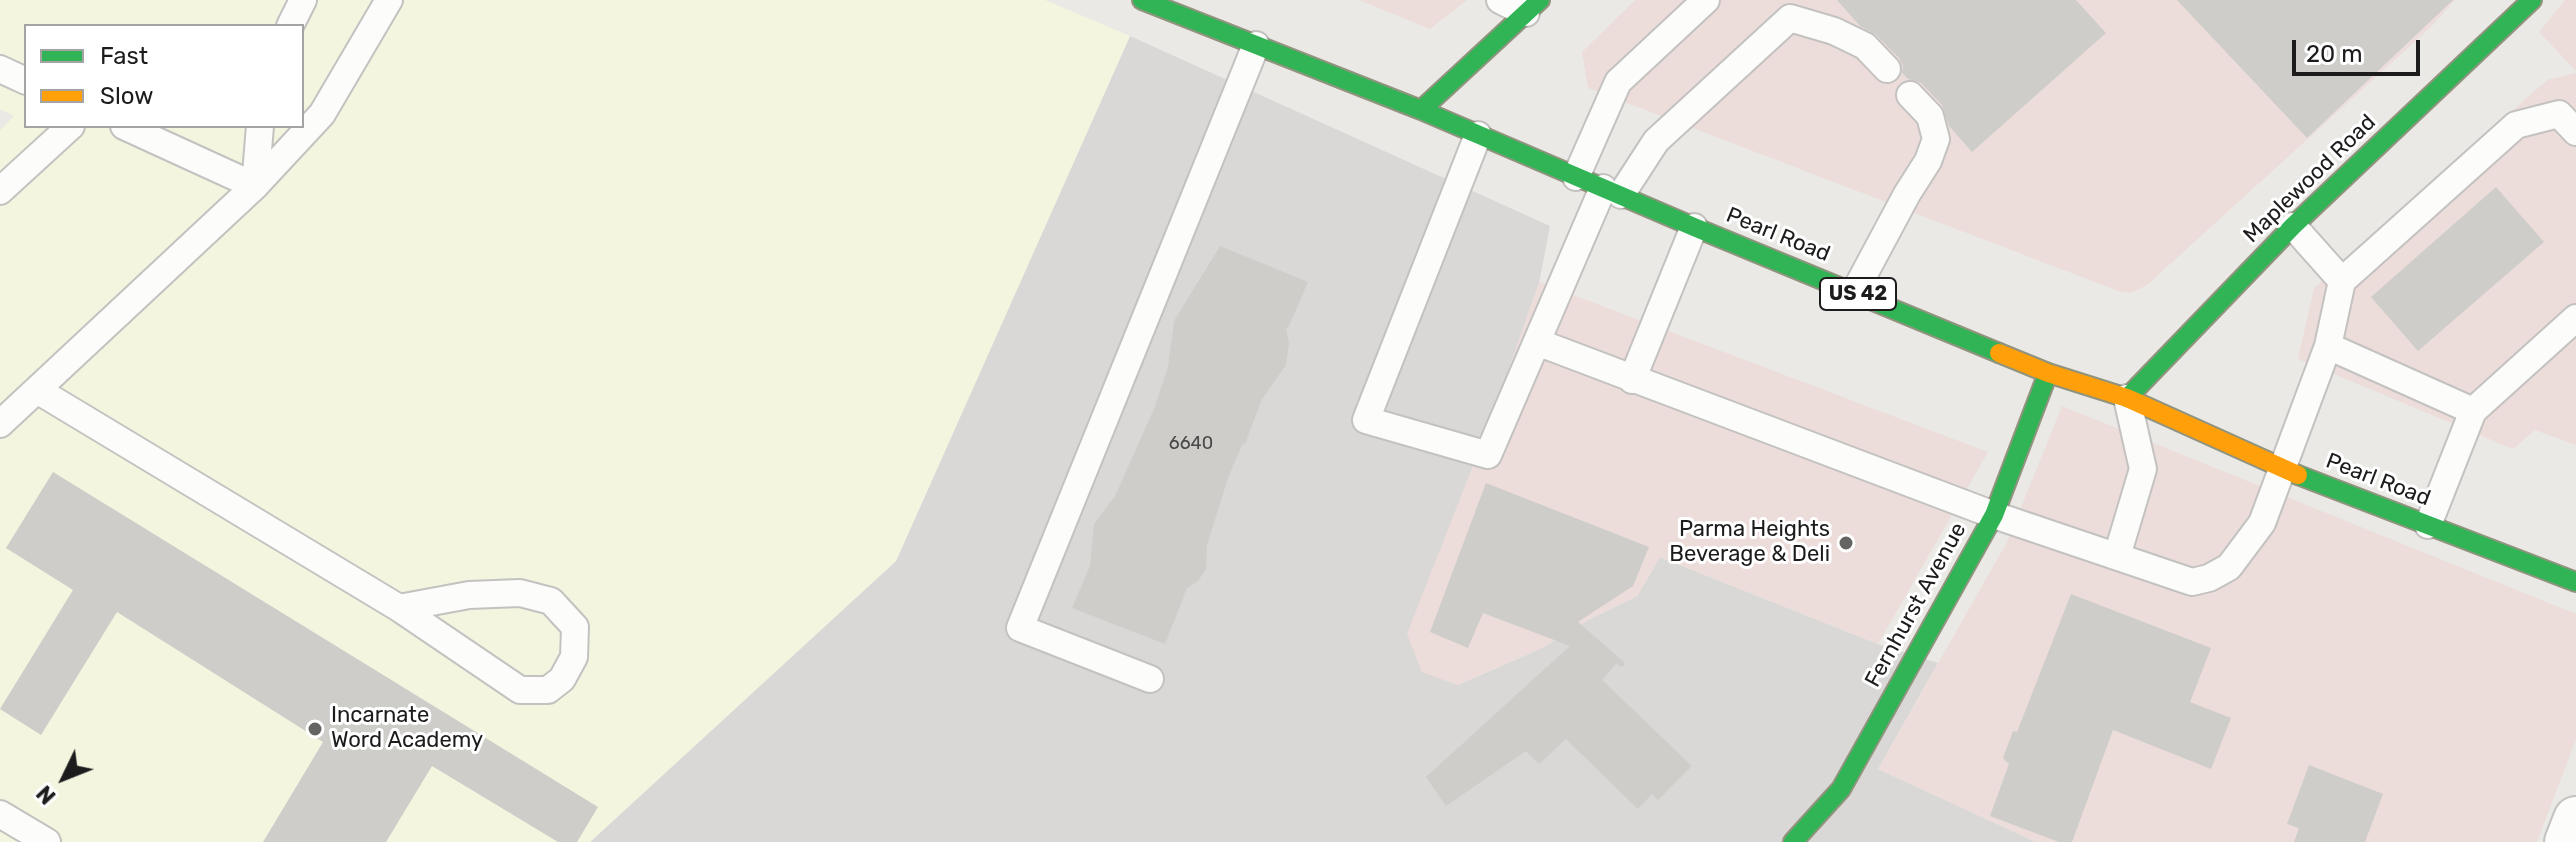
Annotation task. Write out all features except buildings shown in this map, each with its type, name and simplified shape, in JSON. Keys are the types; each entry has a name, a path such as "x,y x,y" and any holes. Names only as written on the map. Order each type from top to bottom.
{"main road":[{"name":"Pearl Road","path":"1142,0 1421,110 2048,373 2127,398 2282,469 2576,582"},
{"name":"Maplewood Road","path":"2127,398 2293,226 2532,0"},
{"path":"1421,110 1533,6"},
{"name":"Fernhurst Avenue","path":"1793,842 1841,789 1994,515 2048,373"}],"street":[{"path":"2567,842 2576,819"}],"lane":[{"path":"291,24 303,0"},
{"path":"0,424 255,186 322,114 389,0"},
{"path":"1500,0 1533,6"},
{"path":"1576,177 1618,82 1706,0"},
{"path":"1478,135 1366,420 1488,455 1537,342 1612,191 1656,141 1810,0"},
{"path":"1790,18 1834,31 1865,46 1887,69"},
{"path":"1150,679 1020,628 1256,45"},
{"path":"0,69 24,80"},
{"path":"1854,293 1928,161 1936,139 1930,116 1910,95"},
{"path":"1537,342 1994,515 2192,582 2209,578 2229,567 2262,523 2328,346 2342,281 2516,125 2559,114 2576,132"},
{"path":"0,191 69,128"},
{"path":"128,128 255,186"},
{"path":"255,186 260,128"},
{"path":"2293,226 2342,281"},
{"path":"1632,380 1694,227"},
{"path":"2428,525 2473,411 2576,318"},
{"path":"2328,346 2473,411"},
{"path":"37,390 399,608 520,690 548,690 562,679 574,657 575,627 551,601 520,593 469,595 399,608"},
{"path":"2117,556 2143,469 2127,398"},
{"path":"0,814 47,842"}],"shaded area":[{"path":"0,0 1045,0 1130,36 896,561 590,842 0,842 0,130 14,116 0,109"},
{"path":"1359,0 1467,0 1430,29"},
{"path":"1635,0 2455,0 2431,27 2147,285 2131,293 2121,292 1588,88 1582,52"},
{"path":"2565,0 2576,0 2576,71 2539,32"},
{"path":"1130,36 1550,226 1539,283 1495,409 1458,685 1542,648 1588,620 1637,596 1660,557 1878,644 1938,663 1878,769 2036,842 590,842 896,561"},
{"path":"2576,73 2576,445 2535,430 2513,449 2298,359 2314,288 2547,80"},
{"path":"1539,282 1988,452 1878,644 1660,557 1637,596 1588,620 1542,648 1457,685 1422,672 1407,634 1495,409"},
{"path":"2062,406 2576,614 2576,739 2537,842 2036,842 1878,769 2007,542"}],"traffic: fast":[{"path":"1142,0 1421,110 1999,353"},
{"path":"1421,110 1540,0"},
{"path":"2127,398 2293,226 2532,0"},
{"path":"1793,842 1841,789 1994,515 2048,373"},
{"path":"2298,475 2576,582"}],"traffic: slow":[{"path":"1999,353 2048,373 2127,398 2298,475"}],"place":[{"name":"Parma Heights Beverage & Deli","path":"1846,543"},
{"name":"Incarnate Word Academy","path":"315,729"}]}
